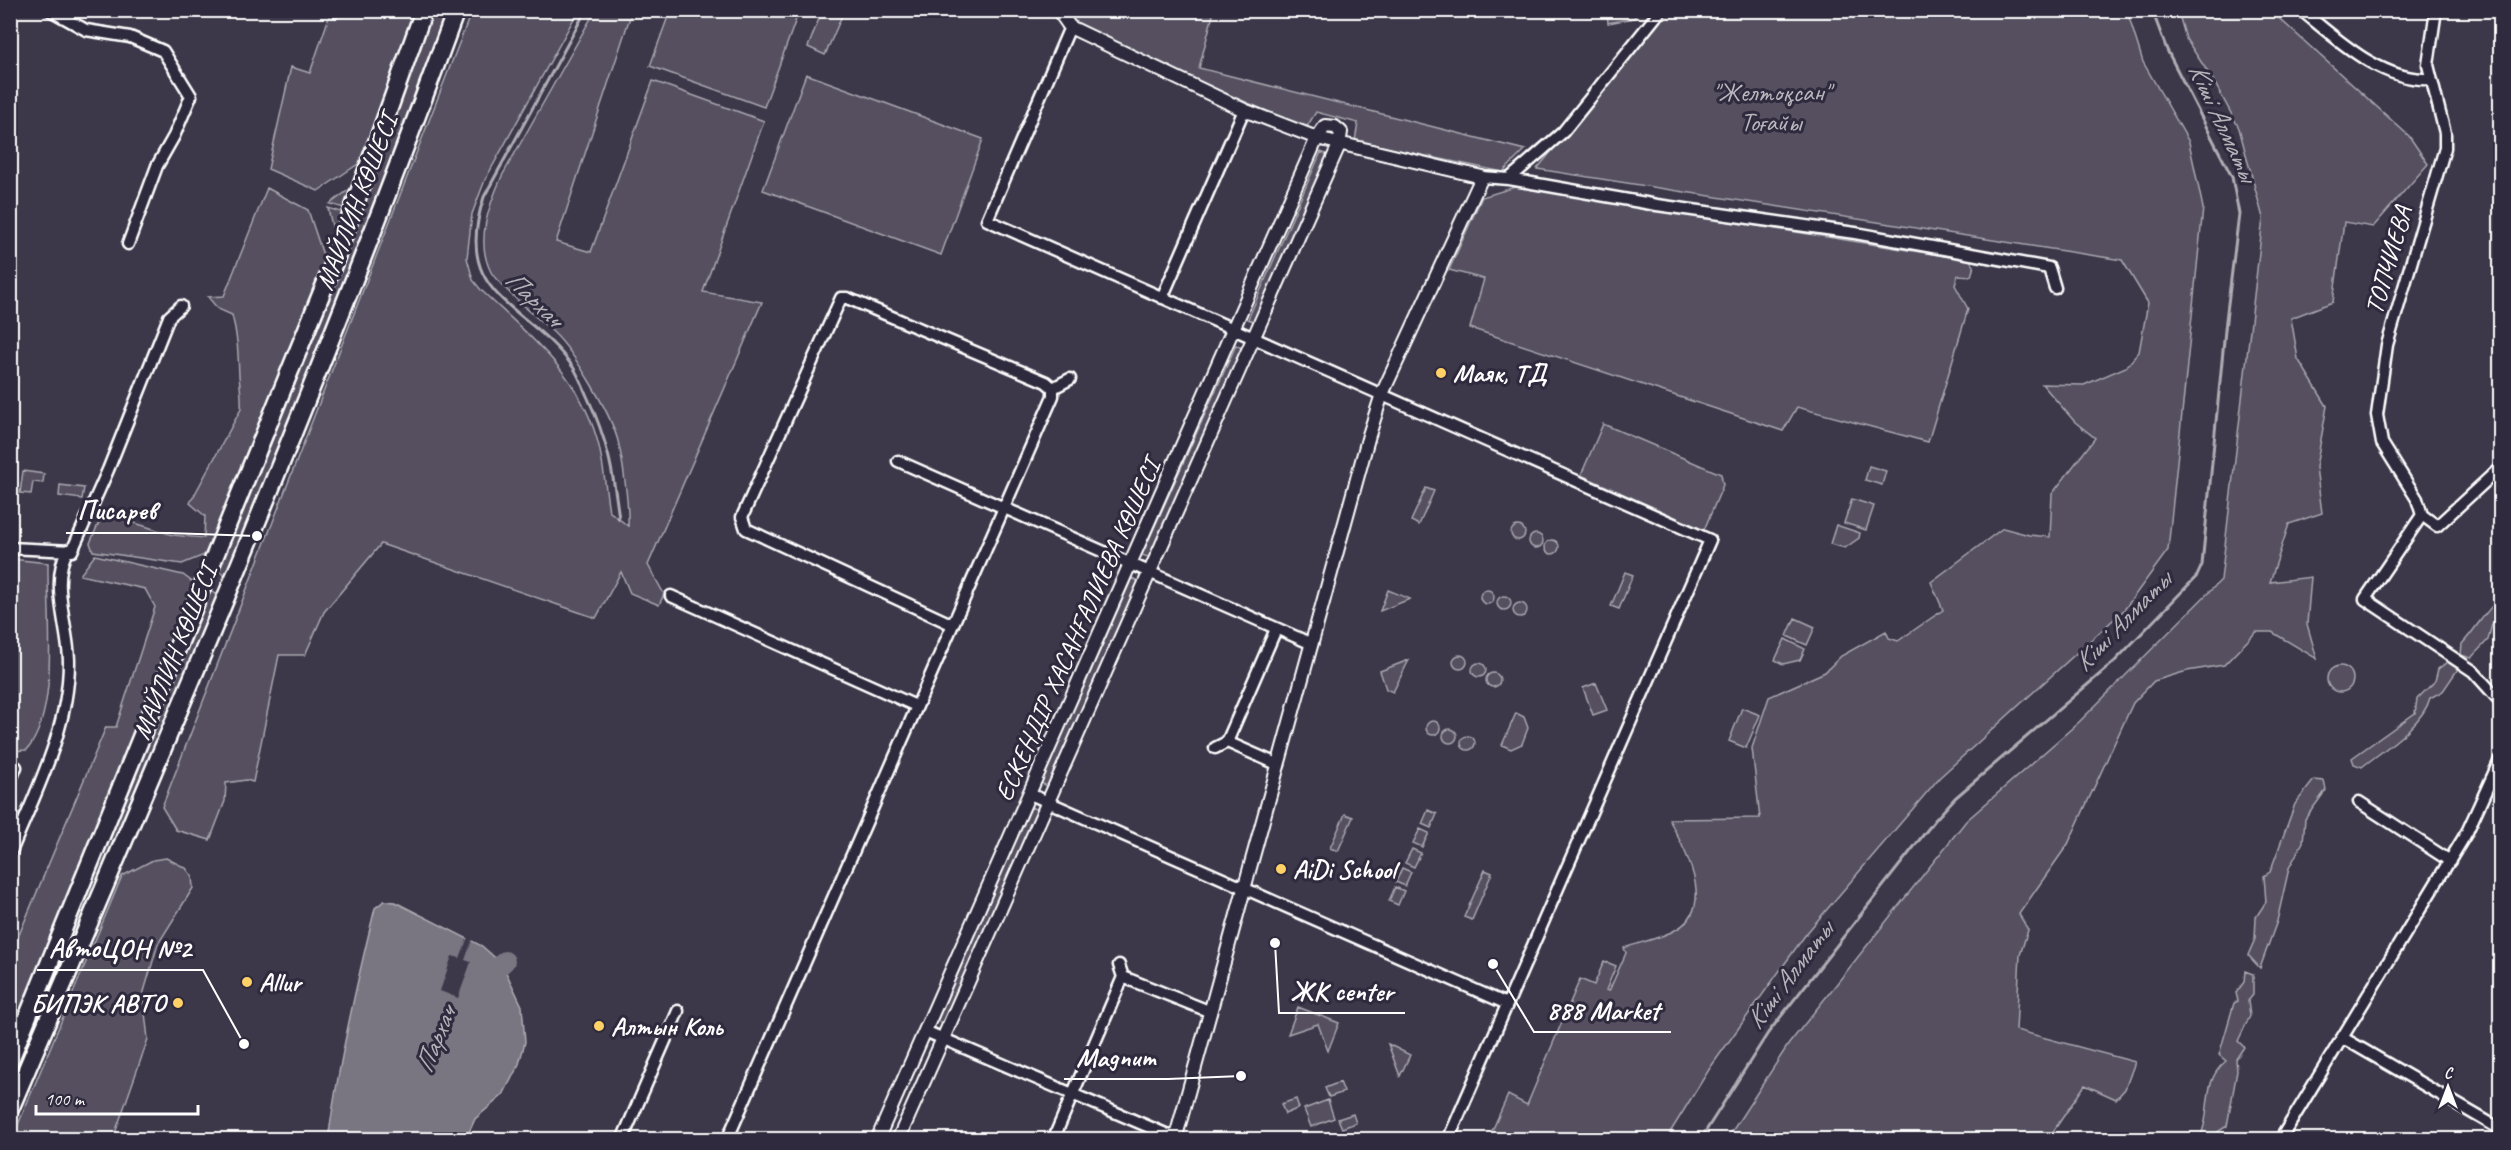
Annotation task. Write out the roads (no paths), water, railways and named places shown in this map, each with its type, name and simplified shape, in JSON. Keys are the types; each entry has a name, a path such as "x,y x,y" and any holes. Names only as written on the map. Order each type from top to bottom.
{"main road":[{"name":"МАЙЛИН КӨШЕСІ","path":"10,1060 335,260 424,10"},
{"name":"МАЙЛИН КӨШЕСІ","path":"10,1109 230,584 396,174 456,10"},
{"path":"207,574 230,584"}],"street":[{"path":"50,10 86,30 130,37 163,51 191,96 174,136 157,166 128,244"},
{"path":"1058,10 1070,27 1244,110 1339,145 1482,177 1509,179 1657,205 1856,233 2049,268 2055,288"},
{"path":"1509,179 1563,132 1660,10"},
{"path":"2301,10 2380,67 2406,77 2431,79"},
{"name":"ТОПЧИЕВА","path":"2422,515 2417,499 2382,443 2377,415 2387,345 2445,148 2445,133 2431,79 2428,54 2436,10"},
{"path":"1070,27 987,220 1710,540 1448,1140"},
{"path":"1162,298 1244,110"},
{"name":"ЕСКЕНДІР ХАСАНҒАЛИЕВА КӨШЕСІ","path":"877,1140 1317,138"},
{"name":"ЕСКЕНДІР ХАСАНҒАЛИЕВА КӨШЕСІ","path":"898,1140 1339,145"},
{"path":"925,1031 1175,1139 1382,394 1482,177"},
{"path":"727,1140 951,624 1053,396 1053,388 1046,382 847,298 841,298 742,517 746,529 951,624"},
{"path":"10,854 51,755 64,707 69,662 60,572 108,470 170,317 181,306"},
{"path":"1053,388 1070,379"},
{"path":"898,461 1312,644"},
{"path":"2500,468 2437,526 2422,515 2365,599 2473,671 2500,700"},
{"path":"10,548 70,550"},
{"path":"671,596 916,706"},
{"path":"1215,748 1227,742 1276,629"},
{"path":"1227,742 1279,765"},
{"path":"2280,1140 2450,861 2483,802 2494,770 2500,760"},
{"path":"10,782 16,767"},
{"path":"1030,794 1507,1004"},
{"path":"2359,802 2450,861"},
{"path":"1119,965 1124,977 1211,1012"},
{"path":"1053,1140 1124,977"},
{"path":"622,1140 678,1011"},
{"path":"2343,1038 2500,1130"}],"water":[{"path":"384,901 395,902 482,946 502,964 522,1006 525,1042 519,1064 503,1095 475,1119 466,1139 328,1140 361,966 375,908"}],"waterway":[{"name":"Пархач","path":"586,10 484,197 476,231 477,257 485,278 499,296 554,345 577,374 605,442 619,519"},
{"name":"Кіші Алматы","path":"1700,1140 1768,1033 1935,820 1955,798 2114,662 2197,576 2202,565 2226,320 2239,214 2232,177 2167,50 2152,10"},
{"name":"Пархач","path":"502,964 505,961"}],"place":[{"name":"Маяк, ТД","path":"1441,373"},
{"name":"Писарев","path":"257,536"},
{"name":"AiDi School","path":"1281,869"},
{"name":"ЖК center","path":"1275,943"},
{"name":"888 Market","path":"1493,964"},
{"name":"Allur","path":"247,982"},
{"name":"БИПЭК АВТО","path":"178,1003"},
{"name":"Алтын Коль","path":"599,1026"},
{"name":"АвтоЦОН №2","path":"244,1044"},
{"name":"Magnum","path":"1241,1076"}],"park label":[{"name":"\"Желтоқсан\" Тоғайы","path":"1771,107"}]}
